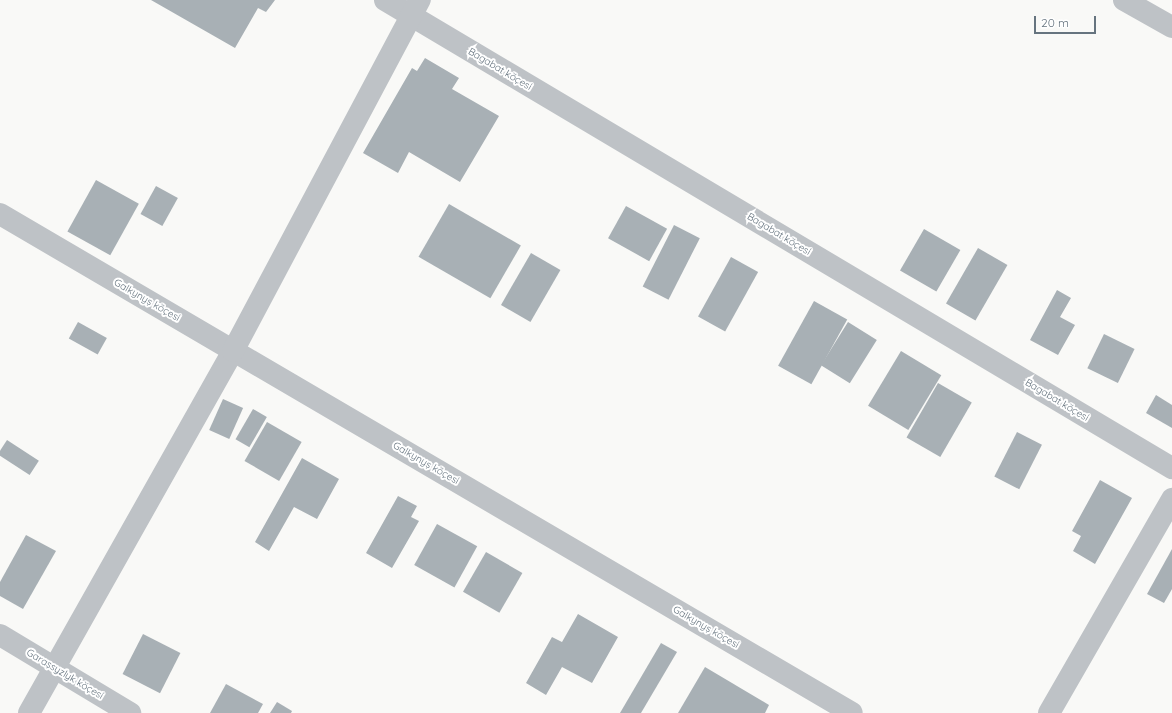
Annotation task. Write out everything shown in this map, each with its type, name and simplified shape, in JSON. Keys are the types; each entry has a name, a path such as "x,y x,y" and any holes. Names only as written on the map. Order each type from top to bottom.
{"street":[{"name":"Bagabat köçesi","path":"385,0 416,8 1172,468"},
{"path":"1124,0 1172,27"},
{"path":"29,713 233,351 416,8"},
{"name":"Galkynyş köçesi","path":"0,214 852,713"},
{"path":"1049,713 1172,499"},
{"name":"Garaşsyzlyk köçesi","path":"0,635 130,713"}],"building":[{"path":"151,0 275,0 266,12 258,8 235,48"},
{"path":"425,58 459,78 452,89 499,116 460,182 409,152 398,173 363,153 412,68 417,71"},
{"path":"96,180 139,204 110,255 67,232"},
{"path":"156,186 178,198 162,226 140,214"},
{"path":"449,204 521,245 490,298 418,257"},
{"path":"626,206 667,229 649,261 608,238"},
{"path":"674,225 700,238 669,300 643,286"},
{"path":"924,229 960,250 936,292 900,271"},
{"path":"978,248 1007,265 975,320 946,303"},
{"path":"531,253 560,270 530,322 501,305"},
{"path":"731,257 758,272 725,332 698,316"},
{"path":"1057,290 1071,298 1060,317 1075,325 1058,355 1030,340"},
{"path":"814,301 847,319 811,384 778,366"},
{"path":"78,322 107,338 98,355 69,339"},
{"path":"848,322 877,340 850,383 821,365"},
{"path":"1104,334 1135,349 1118,383 1087,368"},
{"path":"901,351 941,375 908,430 868,406"},
{"path":"938,383 972,402 940,457 906,438"},
{"path":"1156,395 1172,405 1172,428 1146,413"},
{"path":"223,399 243,408 229,439 209,430"},
{"path":"253,409 267,417 249,447 236,439"},
{"path":"267,422 302,442 279,481 244,461"},
{"path":"1017,432 1042,445 1019,489 994,477"},
{"path":"7,440 39,461 30,475 0,456 0,451"},
{"path":"302,458 339,479 317,519 294,507 269,551 255,542"},
{"path":"1100,480 1132,498 1095,564 1073,551 1081,536 1072,531"},
{"path":"398,496 417,506 411,517 419,521 392,568 366,553"},
{"path":"437,524 477,546 454,587 414,565"},
{"path":"26,535 56,551 23,609 0,596 0,582"},
{"path":"1172,549 1172,589 1164,603 1147,594"},
{"path":"486,552 522,573 499,613 463,592"},
{"path":"578,614 618,637 592,683 562,667 546,695 526,683 552,637 562,642"},
{"path":"143,634 180,653 160,693 123,674"},
{"path":"661,643 677,652 641,713 620,713"},
{"path":"705,667 769,705 765,713 678,713"},
{"path":"226,684 263,704 258,713 210,713"},
{"path":"277,702 292,711 291,713 270,713"}]}
